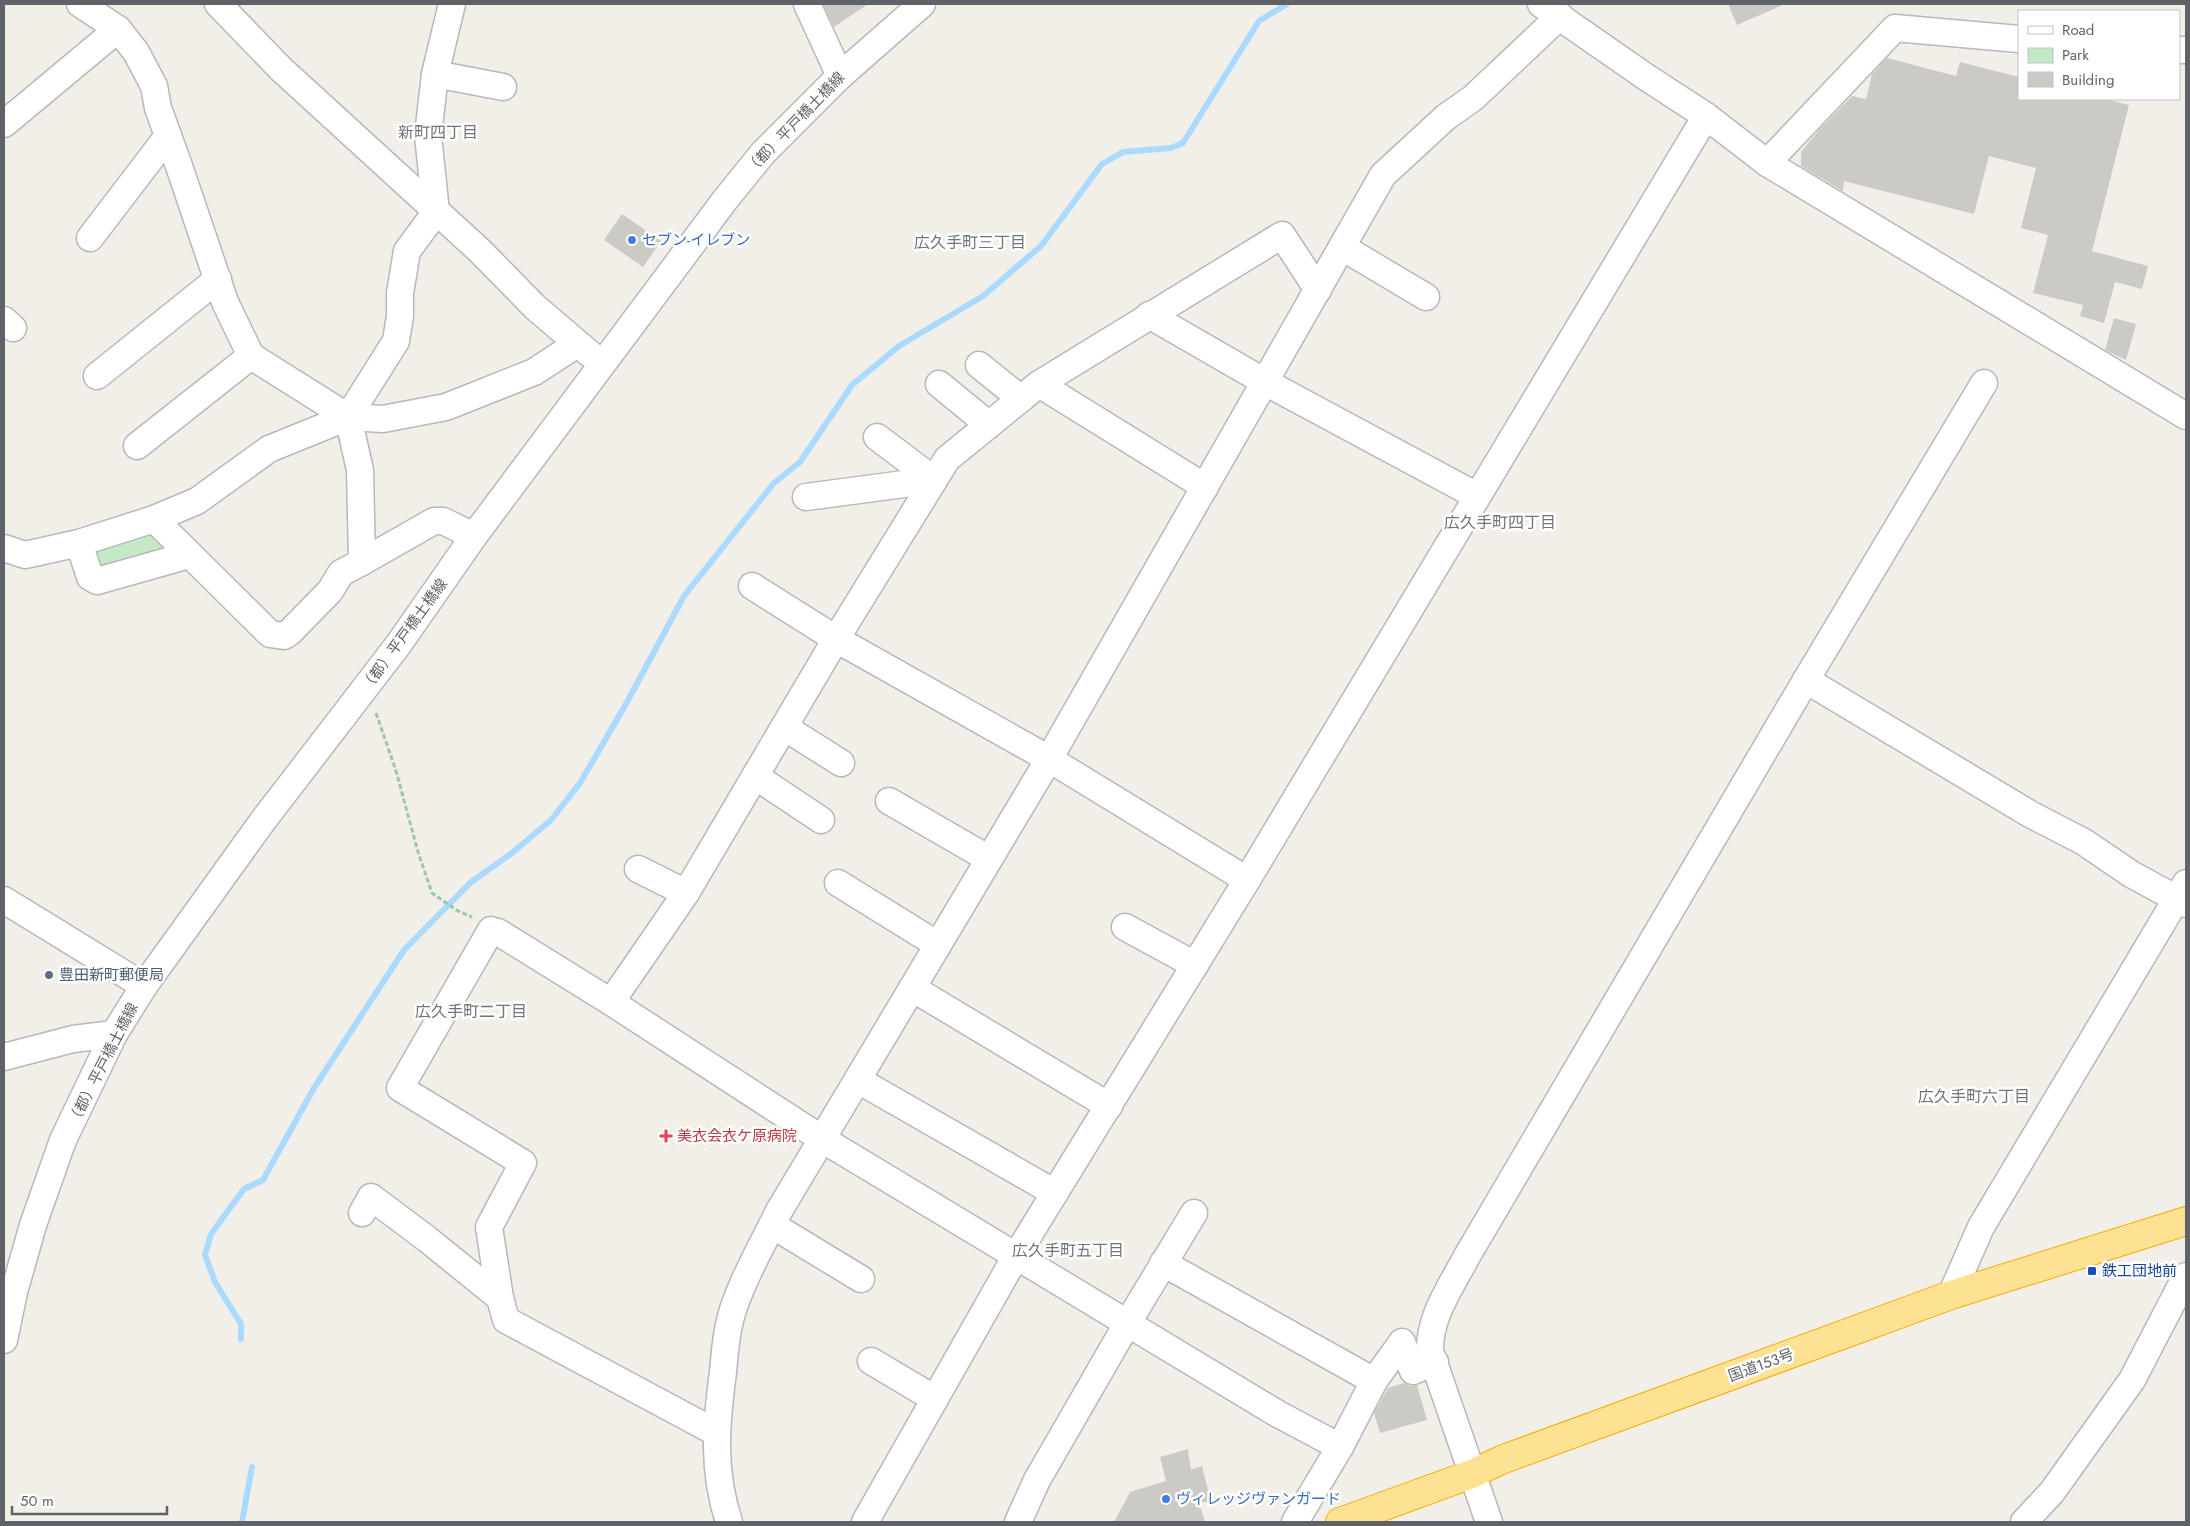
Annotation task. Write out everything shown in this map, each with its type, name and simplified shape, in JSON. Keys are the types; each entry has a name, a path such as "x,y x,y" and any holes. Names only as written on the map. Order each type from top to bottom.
{"highway":[{"name":"国道153号","path":"1340,1522 1472,1474 1501,1460 1951,1295 2186,1221"}],"street":[{"path":"80,4 118,29 136,52 154,86 158,108 225,302 252,356 348,417 360,470 362,562"},
{"path":"348,417 396,341 400,316 400,293 407,251 436,212 428,135 435,74 452,4"},
{"path":"807,4 840,76"},
{"name":"（都）平戸橋土橋線","path":"4,1340 14,1292 46,1184 63,1140 114,1034 144,986 262,822 367,686 474,536 604,365 725,200 763,153 840,76 922,4"},
{"path":"220,5 281,68 479,250 535,306 577,344 604,365"},
{"path":"729,1522 721,1498 716,1444 726,1347 734,1306 748,1270 772,1225 1049,759 1383,175 1446,117 1473,98 1551,10 1646,77 1706,116 1767,163 2186,416"},
{"path":"1767,163 1895,28 2018,39"},
{"path":"9,112 118,29"},
{"path":"435,74 503,87"},
{"path":"865,1522 1016,1256 1247,880 1706,116"},
{"path":"90,238 168,136"},
{"path":"612,1002 686,893 836,639 947,459 1030,392 1149,316 1282,235 1318,290"},
{"path":"1342,247 1426,297"},
{"path":"97,376 218,279"},
{"path":"1149,316 1265,382 1477,496"},
{"path":"4,548 25,555 79,543 154,519 197,501 269,449 348,417 383,419 446,407 534,372 577,344"},
{"path":"136,446 252,356"},
{"path":"979,365 1205,487"},
{"path":"1489,1522 1430,1351 1433,1323 1468,1256 1806,680 1984,383"},
{"path":"939,384 989,425"},
{"path":"877,437 934,480"},
{"path":"806,497 934,480"},
{"path":"154,519 270,634 284,636 330,591 341,573 434,522 443,521 474,536"},
{"path":"79,543 90,578 97,581 189,555"},
{"path":"752,586 836,639 1049,759 1247,880"},
{"path":"1806,680 2030,814 2084,842 2131,874 2183,895 1981,1227 1951,1295"},
{"path":"784,727 841,763"},
{"path":"755,776 821,820"},
{"path":"889,801 989,859"},
{"path":"638,869 686,893"},
{"path":"838,883 938,945"},
{"path":"4,900 144,986"},
{"path":"1125,927 1194,965"},
{"path":"716,1433 506,1320 500,1298 489,1228 523,1163 400,1088 495,931 612,1002 822,1139 1126,1324 1278,1414 1340,1447"},
{"path":"912,988 1108,1106"},
{"path":"4,1057 73,1039 114,1034"},
{"path":"858,1080 1055,1193"},
{"path":"362,1213 371,1197 500,1298"},
{"path":"1018,1522 1037,1480 1126,1324 1194,1213"},
{"path":"772,1225 861,1279"},
{"path":"1163,1263 1374,1381"},
{"path":"2024,1522 2052,1492 2132,1380 2186,1276"},
{"path":"1295,1522 1340,1447 1374,1381 1402,1342 1412,1371 1435,1362"},
{"path":"871,1361 935,1399"}],"path":[{"path":"367,686 396,771 418,852 432,893 458,911"}],"green space":[{"path":"154,519 189,555 107,579 79,543"}],"building":[{"path":"823,4 868,4 834,27"},
{"path":"1728,4 1785,4 1737,25"},
{"path":"1887,58 1956,76 1960,62 2018,77 2018,100 2109,100 2129,105 2092,251 2148,266 2142,289 2115,282 2104,323 2080,316 2083,305 2033,293 2048,235 2021,228 2036,168 1989,156 1974,214 1844,181 1843,191 1801,166 1801,152 1818,131 1852,96 1866,99 1872,74"},
{"name":"セブン-イレブン","path":"622,214 661,241 643,267 604,240"},
{"path":"2114,318 2136,324 2126,360 2105,350"},
{"path":"1404,1383 1410,1386 1417,1385 1427,1420 1380,1433 1374,1413 1388,1388"},
{"path":"1188,1449 1191,1470 1202,1466 1211,1502 1199,1502 1205,1522 1114,1522 1130,1492 1166,1481 1160,1457"}],"waterway":[{"path":"241,1339 241,1324 215,1282 205,1255 211,1234 244,1189 263,1180 314,1088 404,950 470,883 512,853 551,820 580,783 626,704 684,596 774,483 800,462 852,385 899,346 983,296 1041,246 1102,164 1123,152 1171,148 1183,143 1259,21 1287,4"},
{"path":"242,1522 252,1467"}],"place":[{"name":"セブン-イレブン","path":"632,240"},
{"name":"豊田新町郵便局","path":"49,975"},
{"name":"美衣会衣ケ原病院","path":"666,1136"},
{"name":"鉄工団地前","path":"2092,1271"},
{"name":"ヴィレッジヴァンガード","path":"1166,1499"}],"district":[{"name":"新町四丁目","path":"438,132"},
{"name":"広久手町三丁目","path":"970,242"},
{"name":"広久手町四丁目","path":"1500,522"},
{"name":"広久手町二丁目","path":"471,1011"},
{"name":"広久手町六丁目","path":"1974,1096"},
{"name":"広久手町五丁目","path":"1068,1250"}]}
